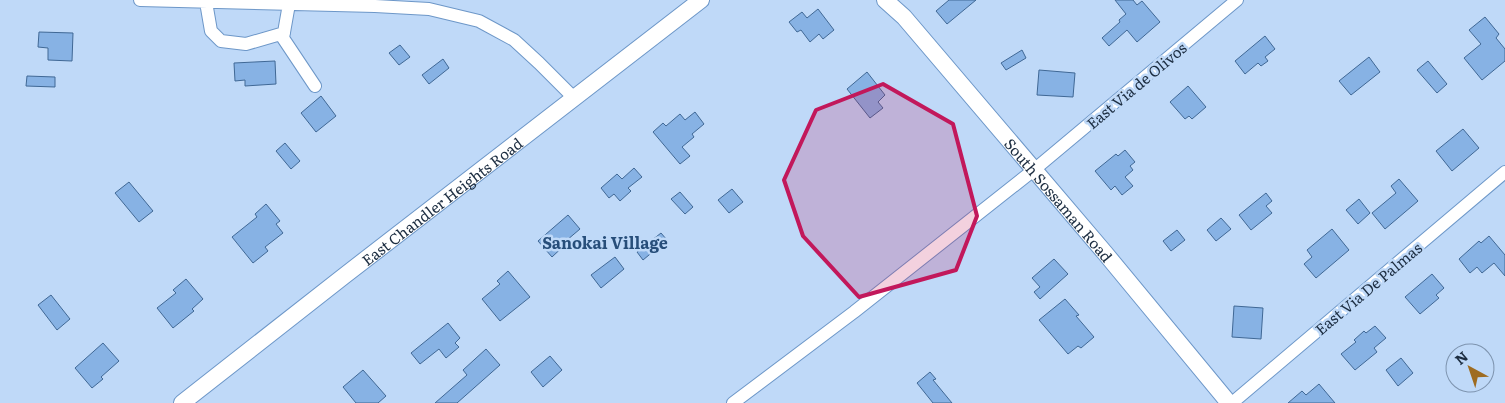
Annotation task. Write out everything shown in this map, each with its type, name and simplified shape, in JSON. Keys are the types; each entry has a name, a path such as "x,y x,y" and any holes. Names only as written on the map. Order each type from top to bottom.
{"main road":[{"name":"East Chandler Heights Road","path":"182,403 701,0"},
{"name":"South Sossaman Road","path":"888,1 904,17 1035,169 1231,403"}],"street":[{"path":"140,0 429,9 478,20 514,40 574,98"},
{"name":"East Via de Olivos","path":"733,403 861,306 1035,169 1237,0"},
{"path":"206,2 211,31 221,41 246,44 284,33"},
{"path":"289,4 283,38 315,86"},
{"name":"East Via De Palmas","path":"1231,403 1505,172"}],"highlighted area":[{"path":"883,84 953,124 977,216 956,270 859,297 803,236 784,180 816,110"}],"building":[{"path":"949,0 976,0 947,24 936,11"},
{"path":"1115,0 1133,0 1137,5 1142,1 1160,22 1137,42 1127,30 1109,46 1102,38 1126,14"},
{"path":"818,9 834,30 823,39 819,34 810,42 801,30 797,32 789,22 802,12 807,18"},
{"path":"1485,17 1499,34 1496,38 1505,49 1505,61 1482,80 1464,58 1481,44 1469,30"},
{"path":"39,32 73,33 72,61 48,60 48,48 38,47"},
{"path":"1265,36 1275,49 1265,57 1268,61 1261,66 1258,63 1245,74 1235,61"},
{"path":"400,45 410,57 399,65 389,53"},
{"path":"1022,50 1026,58 1006,70 1001,63"},
{"path":"1369,57 1380,72 1351,95 1339,81"},
{"path":"443,59 449,68 429,84 422,75"},
{"path":"275,61 276,84 245,86 245,80 235,81 234,63"},
{"path":"1428,61 1447,84 1437,93 1417,70"},
{"path":"1039,70 1075,73 1073,97 1037,95"},
{"path":"867,72 885,95 878,102 883,108 870,118 847,89"},
{"path":"27,76 55,77 55,87 26,86"},
{"path":"1188,86 1206,107 1192,119 1189,116 1185,119 1170,102"},
{"path":"321,96 336,116 316,132 301,113"},
{"path":"695,112 704,124 692,134 694,137 682,147 690,156 680,164 653,132 663,123 666,126 680,114 685,120"},
{"path":"1463,129 1479,148 1452,171 1436,151"},
{"path":"285,143 300,161 291,169 276,151"},
{"path":"1125,150 1135,162 1130,166 1133,170 1125,177 1133,186 1122,195 1115,186 1111,190 1095,171 1116,154 1118,156"},
{"path":"634,168 642,177 628,188 631,191 620,201 614,194 609,198 601,188 617,174 622,179"},
{"path":"1399,179 1418,201 1385,229 1372,213 1396,193 1391,186"},
{"path":"129,182 153,211 139,222 115,193"},
{"path":"732,189 743,202 729,213 718,200"},
{"path":"680,192 693,207 685,214 671,199"},
{"path":"1266,193 1272,201 1266,206 1272,213 1251,230 1239,215"},
{"path":"1359,199 1370,213 1358,224 1346,210"},
{"path":"266,204 280,221 276,224 283,233 265,247 268,251 253,263 232,237 257,217 255,214"},
{"path":"568,215 580,229 552,257 538,241"},
{"path":"1221,218 1231,229 1216,241 1207,230"},
{"path":"1332,229 1349,250 1316,278 1304,264 1312,257 1307,250"},
{"path":"1177,230 1185,240 1171,251 1163,241"},
{"path":"661,233 667,240 643,260 637,252"},
{"path":"1489,236 1505,255 1505,276 1494,263 1482,273 1477,267 1470,273 1459,259 1479,241 1481,243"},
{"path":"615,257 624,269 601,288 591,275"},
{"path":"1054,259 1068,274 1040,299 1034,292 1040,287 1032,278"},
{"path":"508,271 530,297 500,321 482,299 500,284 497,281"},
{"path":"1432,274 1444,288 1436,295 1439,298 1420,314 1405,297"},
{"path":"186,279 203,299 192,309 194,311 173,328 157,308 176,293 173,290"},
{"path":"51,295 70,319 57,330 38,305"},
{"path":"1065,299 1079,315 1076,316 1094,337 1081,348 1078,346 1068,354 1039,320"},
{"path":"1234,306 1263,308 1261,339 1232,337"},
{"path":"448,323 460,338 455,343 459,347 446,358 439,349 420,364 411,353"},
{"path":"1375,326 1386,338 1374,348 1377,352 1355,370 1341,354 1356,342 1354,340 1364,331 1366,333"},
{"path":"103,343 119,361 92,388 75,368"},
{"path":"486,349 500,365 457,403 435,403 467,375 463,370"},
{"path":"550,356 562,370 543,387 531,372"},
{"path":"1401,358 1413,373 1398,386 1386,370"},
{"path":"363,370 386,396 378,403 356,403 343,387"},
{"path":"930,372 936,379 933,380 952,403 933,403 917,383"},
{"path":"1319,384 1335,403 1288,403 1302,391 1306,395"}],"district":[{"name":"Sanokai Village","path":"605,242"}]}
